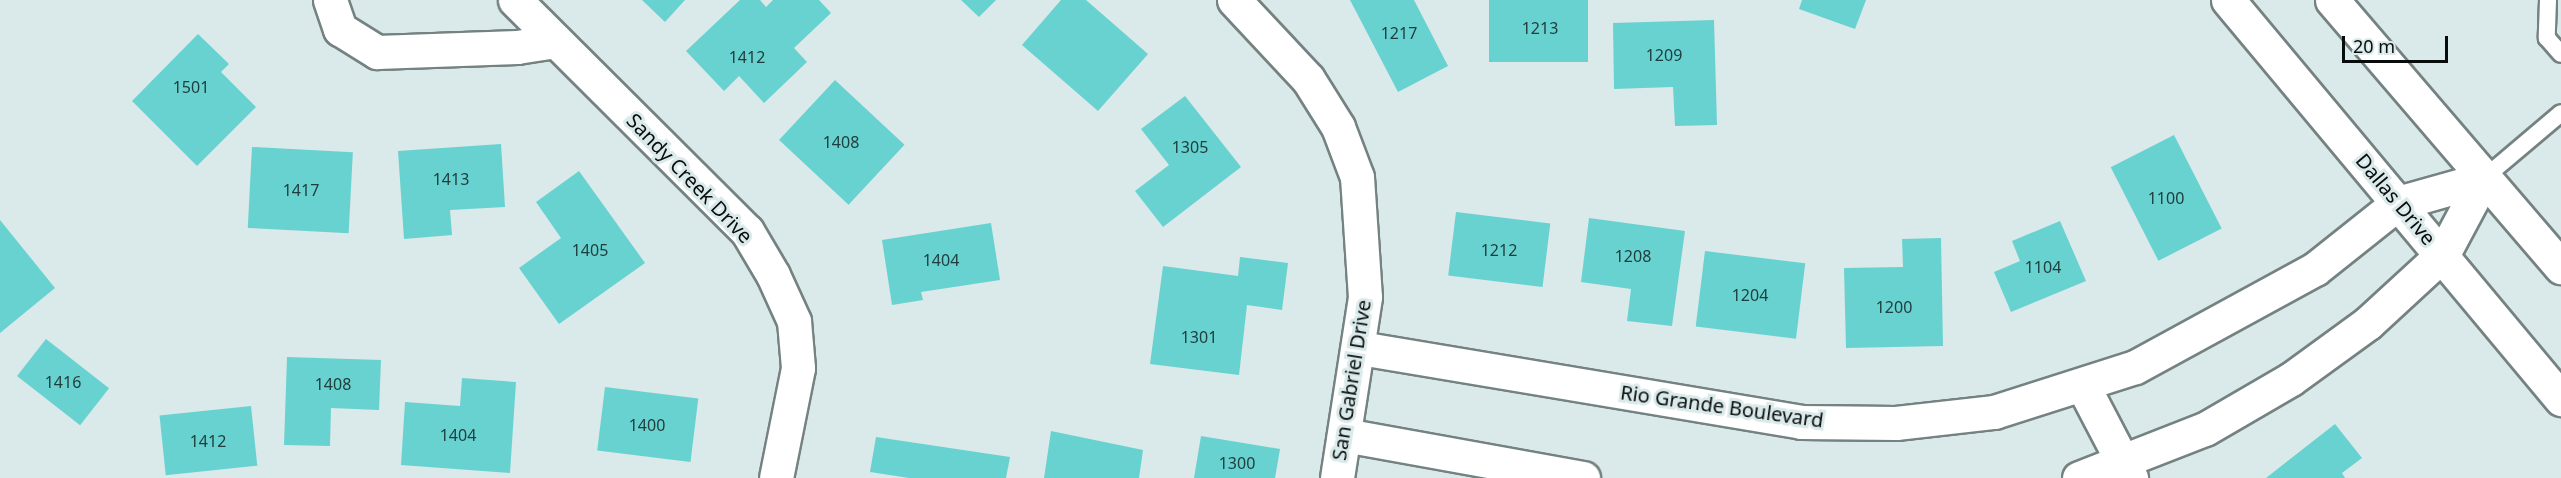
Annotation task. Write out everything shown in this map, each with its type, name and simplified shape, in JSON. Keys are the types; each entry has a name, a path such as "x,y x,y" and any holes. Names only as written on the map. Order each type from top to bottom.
{"street":[{"path":"330,0 340,29 377,52 517,47 553,40"},
{"name":"Sandy Creek Drive","path":"515,0 747,231 773,275 794,321 798,368 776,478"},
{"name":"San Gabriel Drive","path":"1234,0 1308,79 1338,127 1357,177 1365,297 1360,348 1336,478"},
{"name":"Dallas Drive","path":"2228,0 2443,254 2561,399"},
{"path":"2332,0 2483,179 2561,267"},
{"path":"2079,478 2125,471 2205,429 2291,379 2368,323 2443,254 2483,179"},
{"name":"Rio Grande Boulevard","path":"1360,348 1801,422 1896,423 1994,412 2083,386 2135,367 2239,315 2315,269 2398,203 2483,179"},
{"path":"2083,386 2125,471"},
{"path":"1344,435 1583,478"}],"lane":[{"path":"2548,0 2547,38 2561,54"},
{"path":"2483,179 2561,113"}],"building":[{"path":"642,0 685,0 665,22"},
{"path":"740,0 760,0 766,7 773,0 819,0 831,13 794,48 807,62 764,103 739,76 724,91 686,51"},
{"path":"961,0 996,0 979,17"},
{"path":"1061,0 1086,0 1148,54 1098,111 1022,45"},
{"path":"1350,0 1414,0 1448,66 1398,92"},
{"path":"1489,0 1588,0 1588,62 1489,62"},
{"path":"1802,0 1866,0 1855,29 1799,9"},
{"path":"1714,20 1717,125 1675,126 1673,87 1614,89 1613,23"},
{"path":"198,34 229,64 221,72 256,107 197,166 132,101"},
{"path":"835,80 904,145 849,205 779,140"},
{"path":"1185,96 1241,167 1163,227 1135,191 1169,165 1141,129"},
{"path":"2174,135 2222,229 2158,261 2111,167"},
{"path":"501,144 505,207 450,210 452,235 404,239 398,151"},
{"path":"252,147 353,152 349,233 248,228"},
{"path":"579,171 645,263 559,324 519,268 561,238 536,202"},
{"path":"1456,212 1550,224 1542,287 1448,276"},
{"path":"1589,218 1685,231 1672,326 1627,321 1631,289 1581,282"},
{"path":"0,220 55,288 0,333"},
{"path":"2060,221 2086,281 2011,312 1994,272 2020,261 2012,241"},
{"path":"991,223 1000,280 921,292 923,300 892,305 882,240"},
{"path":"1941,238 1943,346 1846,348 1844,268 1903,267 1902,239"},
{"path":"1705,251 1805,263 1796,339 1696,326"},
{"path":"1240,257 1288,263 1282,310 1247,305 1239,375 1150,364 1163,266 1238,276"},
{"path":"46,339 109,388 80,425 17,376"},
{"path":"287,357 381,360 379,410 331,408 330,446 284,445"},
{"path":"462,378 516,382 510,473 401,465 405,402 460,406"},
{"path":"605,387 698,398 690,462 597,451"},
{"path":"251,406 257,466 166,475 160,416"},
{"path":"2335,424 2362,458 2342,473 2345,478 2266,478"},
{"path":"1051,431 1143,450 1139,478 1044,478"},
{"path":"1201,436 1280,449 1275,478 1194,478"},
{"path":"876,437 1010,457 1006,478 909,478 870,472"}]}
